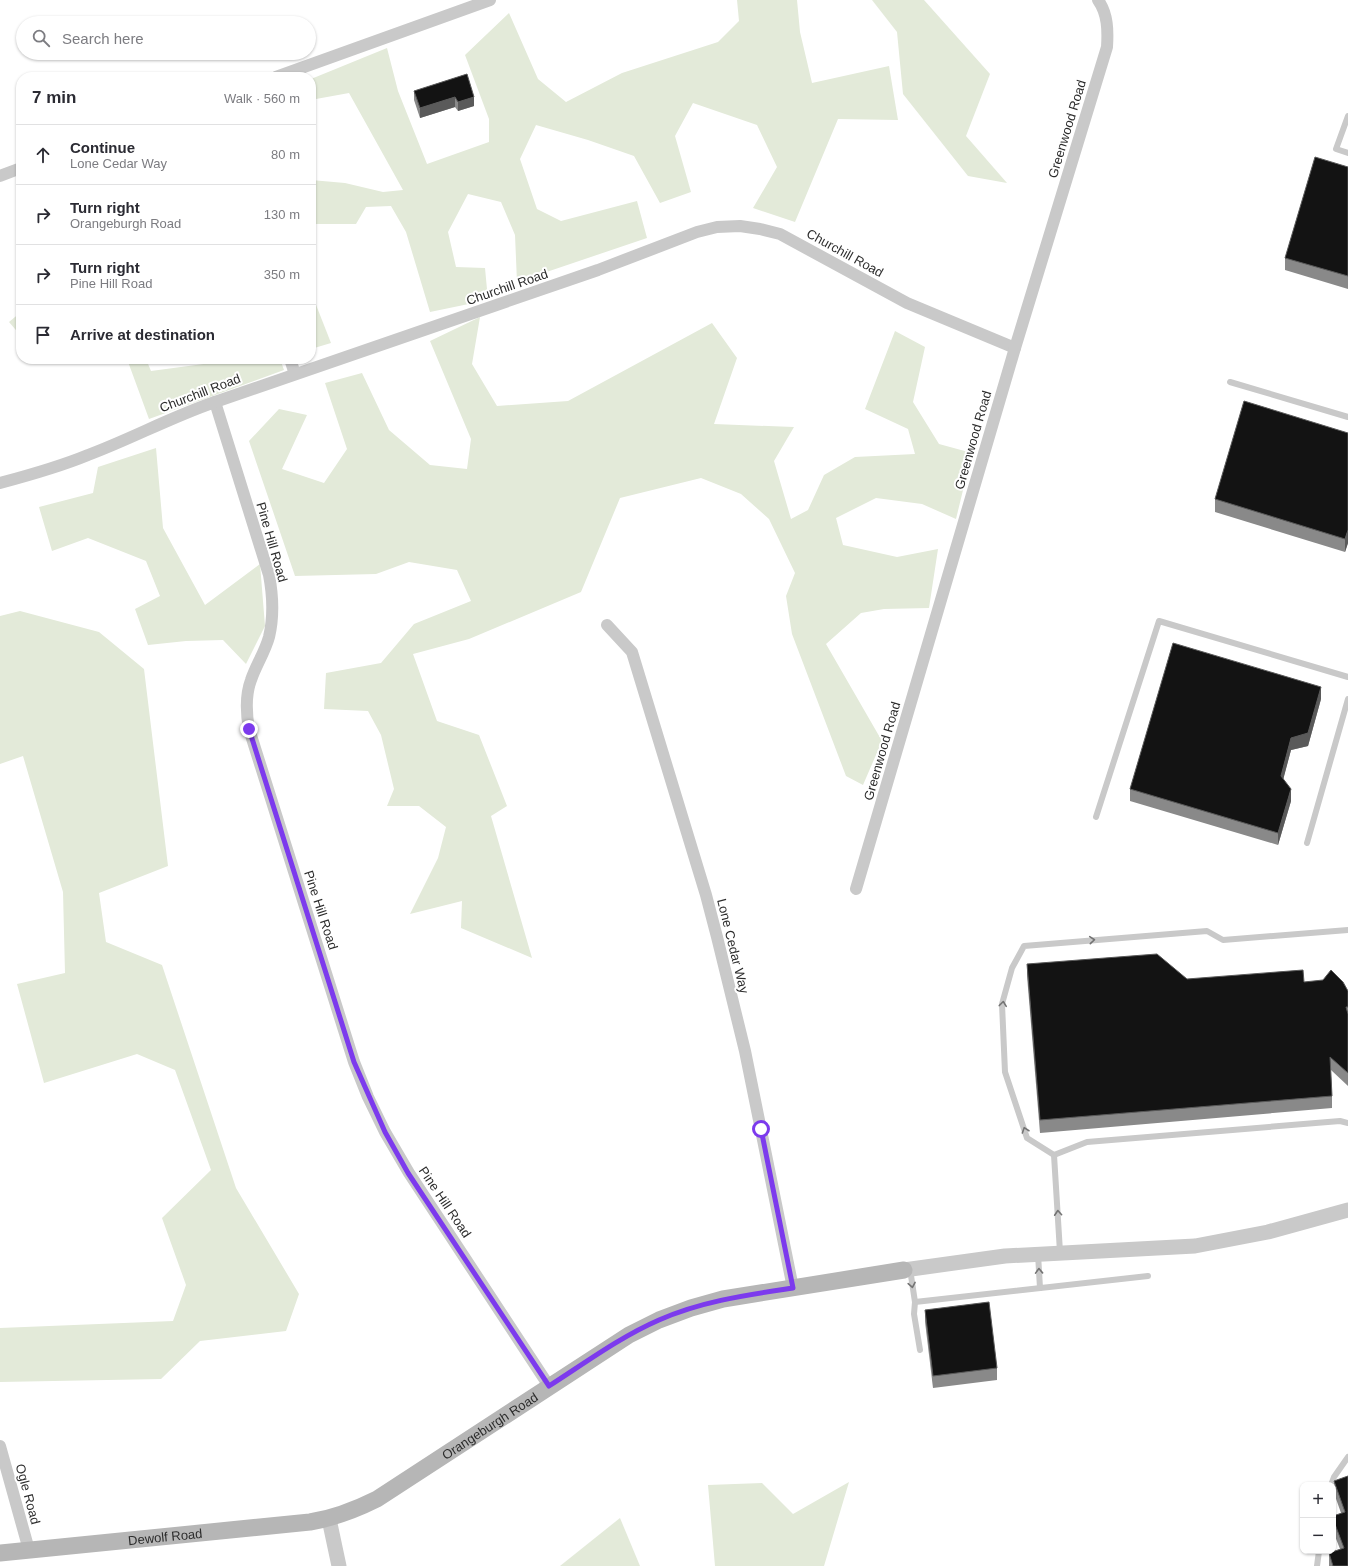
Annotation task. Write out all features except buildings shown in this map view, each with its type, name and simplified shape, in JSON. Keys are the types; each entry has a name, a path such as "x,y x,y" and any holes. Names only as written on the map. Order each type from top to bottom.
{"main road":[{"name":"Orangeburgh Road","path":"329,1519 354,1510 377,1499 629,1335 659,1320 690,1308 723,1299 907,1270"},
{"name":"Dewolf Road","path":"0,1553 329,1519"}],"street":[{"path":"290,72 490,0"},
{"name":"Greenwood Road","path":"856,889 1015,348 1107,47 1108,31 1106,17 1098,0"},
{"path":"0,176 16,170"},
{"name":"Churchill Road","path":"0,484 41,472 88,455 184,413 598,270 698,232 717,227 732,226 760,229 785,237 907,303 1015,348"},
{"path":"292,364 295,374"},
{"name":"Pine Hill Road","path":"215,402 269,575 272,595 272,615 269,637 251,679 247,697 246,713 249,729 354,1062 385,1132 408,1173 549,1386"},
{"name":"Lone Cedar Way","path":"608,626 632,652 706,895 745,1051 793,1288"},
{"path":"907,1270 1005,1256 1038,1253 1195,1246 1268,1232 1348,1210"},
{"name":"Ogle Road","path":"0,1446 29,1550"},
{"path":"329,1519 339,1566"}],"lane":[{"path":"1348,116 1336,149 1348,153"},
{"path":"1230,382 1348,417"},
{"path":"1096,817 1159,621 1348,678"},
{"path":"1307,843 1348,699"},
{"path":"1054,1155 1028,1138 1005,1072 1002,1004 1012,968 1024,946 1207,930 1223,940 1348,930"},
{"path":"1054,1155 1087,1142 1340,1121 1348,1123"},
{"path":"1054,1155 1060,1252"},
{"path":"1038,1253 1040,1288"},
{"path":"907,1270 915,1302 914,1314 920,1350"},
{"path":"915,1302 1148,1276"},
{"path":"1332,1482 1334,1476 1348,1456"},
{"path":"1317,1566 1319,1554"}],"green space":[{"path":"737,0 797,0 800,32 812,83 889,66 898,120 838,119 795,222 753,208 777,167 757,125 693,103 675,136 691,192 660,203 634,156 588,140 536,125 520,159 537,209 561,221 637,201 647,238 517,282 515,235 501,202 468,194 448,232 456,267 485,268 488,300 430,312 406,232 391,206 366,207 356,224 316,224 316,180 345,183 383,192 403,190 349,93 316,99 316,77 387,48 398,91 427,164 489,142 489,119 465,55 509,13 538,79 566,102 622,73 718,42 739,21"},
{"path":"872,0 924,0 990,74 966,136 1007,183 968,176 903,94 897,32"},
{"path":"316,305 331,343 316,348"},
{"path":"16,316 16,330 9,322"},
{"path":"480,317 472,364 497,406 568,401 712,323 737,358 714,424 794,427 774,461 791,519 808,510 824,475 855,457 915,454 908,429 865,409 895,331 925,347 913,402 939,444 972,453 956,519 922,504 876,498 836,518 843,545 897,557 938,549 929,608 884,609 861,613 826,644 882,741 863,785 846,776 792,634 786,596 795,573 769,519 741,494 701,478 620,498 581,592 469,639 413,654 437,721 479,735 507,806 491,816 532,958 461,928 462,901 410,914 438,858 446,827 419,806 387,806 394,789 381,735 368,711 324,709 326,673 381,663 414,624 471,601 457,570 409,562 376,574 295,576 249,441 279,409 307,415 282,469 324,483 347,449 325,383 362,373 389,430 430,465 467,469 471,439 430,341"},
{"path":"129,364 148,364 151,371 204,364 282,364 284,370 149,419"},
{"path":"156,448 163,528 205,605 260,564 265,626 246,664 223,640 186,641 148,645 135,609 160,596 146,561 88,538 52,551 39,507 93,493 98,467"},
{"path":"20,611 99,632 144,669 168,866 99,893 106,942 162,965 236,1188 299,1294 286,1331 200,1341 161,1379 0,1382 0,1328 173,1321 186,1285 162,1218 211,1170 175,1070 137,1054 44,1083 17,984 65,973 63,892 23,756 0,764 0,616"},
{"path":"849,1482 824,1566 715,1566 708,1485 762,1483 793,1514"},
{"path":"620,1518 640,1566 560,1566"}],"route":[{"path":"249,729 354,1062 368,1097 385,1132 408,1173 435,1211 549,1386 629,1335 659,1320 690,1308 723,1299 793,1288 761,1129"}]}
